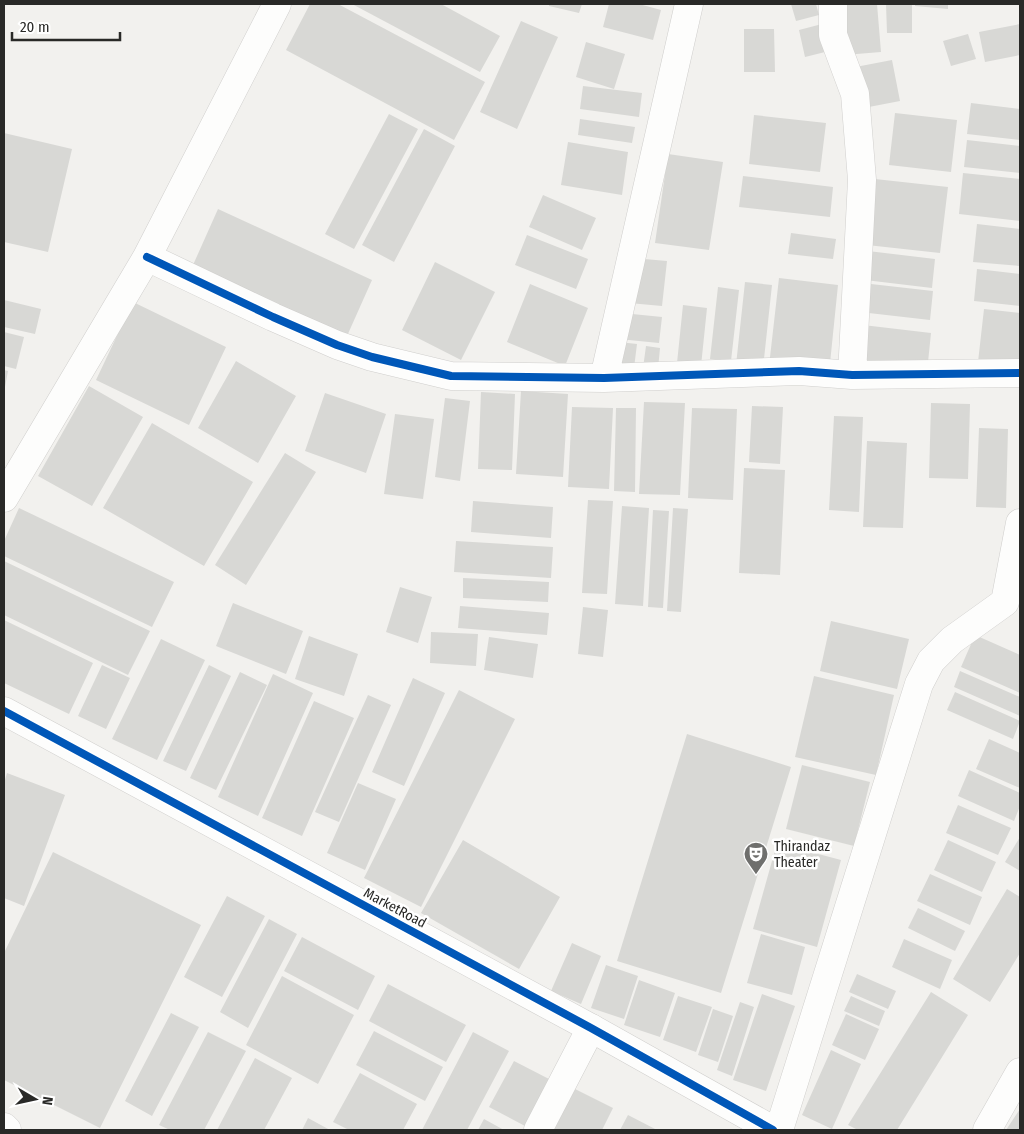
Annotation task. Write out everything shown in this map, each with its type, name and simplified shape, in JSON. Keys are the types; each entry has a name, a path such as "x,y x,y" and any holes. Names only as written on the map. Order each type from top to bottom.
{"street":[{"path":"4,498 147,257 277,4"},
{"path":"604,378 689,4"},
{"path":"833,4 833,35 855,94 862,180 852,375"},
{"path":"147,257 337,345 372,357 451,376 604,378 799,371 852,375 1020,373"},
{"path":"779,1130 919,684 932,661 952,640 1005,602 1020,522"},
{"name":"MarketRoad","path":"4,711 591,1028 773,1130"},
{"path":"538,1130 591,1028"},
{"path":"987,1130 1020,1072"},
{"path":"4,1127 7,1130"}],"building":[{"path":"310,4 338,4 485,82 454,140 286,50"},
{"path":"352,4 441,4 500,36 480,72"},
{"path":"549,4 582,4 579,13 549,6"},
{"path":"609,4 639,4 661,10 653,40 603,27"},
{"path":"791,4 816,4 819,15 796,21"},
{"path":"828,4 877,4 881,52 832,56"},
{"path":"886,4 912,4 912,33 887,33"},
{"path":"915,4 948,4 948,9 915,6"},
{"path":"521,21 558,37 517,129 480,112"},
{"path":"822,24 829,51 805,57 799,30"},
{"path":"1020,24 1020,55 985,62 979,32"},
{"path":"744,29 774,29 775,72 744,72"},
{"path":"968,34 976,59 951,66 943,41"},
{"path":"586,42 625,54 614,89 576,77"},
{"path":"892,60 900,101 848,111 840,70"},
{"path":"583,86 642,93 639,117 580,109"},
{"path":"971,103 1020,109 1020,140 967,134"},
{"path":"895,113 957,120 951,172 889,165"},
{"path":"389,114 418,129 354,249 325,234"},
{"path":"754,115 826,123 820,172 749,164"},
{"path":"580,119 635,127 632,143 578,135"},
{"path":"424,129 455,146 394,262 362,245"},
{"path":"4,133 72,149 48,252 4,242"},
{"path":"967,140 1020,146 1020,173 964,167"},
{"path":"568,142 628,152 622,195 561,185"},
{"path":"668,154 723,162 709,250 655,243"},
{"path":"963,173 1020,179 1020,221 959,214"},
{"path":"743,176 833,187 830,217 739,207"},
{"path":"875,179 948,187 940,253 867,245"},
{"path":"543,195 596,218 582,250 529,227"},
{"path":"218,209 372,280 347,336 193,265"},
{"path":"977,224 1020,229 1020,266 973,262"},
{"path":"791,233 836,239 833,259 788,254"},
{"path":"527,235 588,259 576,289 515,265"},
{"path":"868,251 935,259 932,288 865,280"},
{"path":"633,258 667,261 662,306 629,303"},
{"path":"435,262 495,292 461,360 402,330"},
{"path":"977,269 1020,274 1020,306 974,301"},
{"path":"779,278 838,285 829,373 769,366"},
{"path":"745,282 772,285 763,368 736,365"},
{"path":"862,283 933,291 930,320 860,312"},
{"path":"530,284 588,308 565,366 507,342"},
{"path":"718,287 739,290 731,361 710,359"},
{"path":"4,300 41,309 35,334 4,327"},
{"path":"133,302 226,347 189,425 96,380"},
{"path":"683,305 707,308 701,366 677,363"},
{"path":"984,309 1020,313 1020,367 978,362"},
{"path":"622,313 662,317 659,343 619,339"},
{"path":"863,325 931,333 927,372 859,365"},
{"path":"4,332 24,337 16,369 4,366"},
{"path":"619,342 637,344 634,368 617,366"},
{"path":"646,346 660,348 658,369 643,368"},
{"path":"236,361 296,396 258,463 198,428"},
{"path":"4,370 8,371 5,387 4,387"},
{"path":"89,386 143,417 92,506 38,476"},
{"path":"521,391 568,394 563,477 516,474"},
{"path":"481,392 515,394 512,470 478,469"},
{"path":"325,393 386,414 366,473 305,451"},
{"path":"445,398 470,401 460,481 435,477"},
{"path":"644,402 685,403 680,495 639,494"},
{"path":"931,403 970,404 968,479 929,478"},
{"path":"752,406 783,407 780,464 749,462"},
{"path":"572,407 613,408 609,489 568,487"},
{"path":"616,408 636,408 635,492 614,491"},
{"path":"692,408 737,409 733,500 688,498"},
{"path":"395,414 434,419 423,499 384,494"},
{"path":"834,416 863,417 859,512 829,510"},
{"path":"152,423 253,482 204,566 103,508"},
{"path":"979,428 1008,429 1006,508 976,507"},
{"path":"867,441 907,443 903,528 863,527"},
{"path":"285,453 316,472 246,585 215,565"},
{"path":"744,468 785,470 780,575 739,573"},
{"path":"588,500 613,501 607,594 582,593"},
{"path":"473,501 553,507 551,538 471,532"},
{"path":"622,506 649,508 643,606 615,604"},
{"path":"19,508 174,582 152,627 4,556 4,541"},
{"path":"673,508 688,509 681,612 667,611"},
{"path":"653,510 669,511 663,608 648,607"},
{"path":"456,541 553,547 551,578 454,572"},
{"path":"4,561 150,631 128,675 4,615"},
{"path":"463,578 549,582 548,602 463,598"},
{"path":"400,587 432,597 418,643 386,632"},
{"path":"233,603 303,631 286,674 216,646"},
{"path":"460,606 549,613 547,635 458,628"},
{"path":"583,607 608,610 603,657 578,654"},
{"path":"4,620 93,663 69,714 4,683"},
{"path":"831,621 909,639 897,689 820,671"},
{"path":"431,632 478,634 476,666 430,663"},
{"path":"975,635 1020,655 1020,693 961,667"},
{"path":"309,636 358,654 344,696 295,679"},
{"path":"489,637 538,644 533,678 484,670"},
{"path":"161,639 205,660 157,760 112,739"},
{"path":"102,665 130,678 106,729 78,716"},
{"path":"209,665 231,676 186,771 163,761"},
{"path":"960,671 1020,697 1020,716 954,687"},
{"path":"240,672 267,685 216,790 190,778"},
{"path":"273,674 313,693 258,816 218,797"},
{"path":"814,676 894,695 876,775 795,757"},
{"path":"413,678 445,693 404,786 372,772"},
{"path":"459,690 515,719 421,907 364,878"},
{"path":"955,692 1020,721 1013,739 947,710"},
{"path":"368,695 391,705 339,822 315,812"},
{"path":"314,701 354,718 302,836 262,818"},
{"path":"687,734 791,767 721,993 617,961"},
{"path":"989,739 1020,753 1020,788 976,769"},
{"path":"802,765 870,782 854,846 786,829"},
{"path":"969,770 1020,793 1020,806 1014,821 958,796"},
{"path":"7,773 65,795 24,906 4,898 4,783"},
{"path":"358,783 396,799 365,870 327,853"},
{"path":"958,805 1011,828 998,855 946,833"},
{"path":"1020,837 1020,871 1005,862"},
{"path":"463,840 560,897 519,969 421,913"},
{"path":"948,840 996,862 982,892 934,870"},
{"path":"777,843 841,860 817,947 753,929"},
{"path":"53,852 201,925 100,1128 4,1080 4,953"},
{"path":"930,874 982,897 970,925 917,901"},
{"path":"1007,889 1020,897 1020,953 990,1002 953,979"},
{"path":"227,896 265,916 222,997 184,977"},
{"path":"918,908 965,931 955,951 908,928"},
{"path":"269,919 297,934 248,1028 220,1012"},
{"path":"761,934 805,947 792,995 747,983"},
{"path":"302,937 375,976 358,1010 284,971"},
{"path":"904,939 952,960 940,989 892,967"},
{"path":"572,943 601,956 581,1004 551,991"},
{"path":"606,965 638,976 624,1019 591,1008"},
{"path":"857,974 896,991 888,1009 849,992"},
{"path":"282,976 354,1015 318,1084 246,1045"},
{"path":"639,980 675,993 660,1037 624,1025"},
{"path":"388,984 466,1025 446,1062 369,1021"},
{"path":"931,992 968,1015 897,1130 858,1130 848,1125"},
{"path":"762,994 795,1006 766,1091 733,1080"},
{"path":"678,996 712,1007 696,1052 663,1040"},
{"path":"851,996 885,1011 879,1026 844,1011"},
{"path":"740,1002 754,1007 732,1076 717,1070"},
{"path":"713,1009 733,1016 718,1062 698,1055"},
{"path":"171,1013 199,1027 152,1116 125,1101"},
{"path":"846,1014 879,1029 865,1060 832,1045"},
{"path":"374,1031 443,1067 425,1101 356,1065"},
{"path":"208,1032 246,1051 204,1130 170,1130 159,1125"},
{"path":"473,1032 509,1051 467,1130 422,1130"},
{"path":"831,1050 861,1064 832,1129 802,1115"},
{"path":"255,1058 292,1078 264,1130 217,1130"},
{"path":"514,1061 549,1079 525,1126 489,1107"},
{"path":"360,1073 417,1104 403,1130 349,1130 333,1122"},
{"path":"569,1086 613,1108 602,1130 547,1130"},
{"path":"1020,1109 1020,1130 1006,1130"},
{"path":"628,1115 657,1130 620,1130"},
{"path":"308,1118 330,1130 302,1130"},
{"path":"484,1119 504,1130 478,1130"}],"cycle path":[{"path":"147,257 337,345 372,357 451,376 604,378 799,371 852,375 1020,373"},
{"path":"4,711 591,1028 773,1130"}],"place":[{"name":"Thirandaz Theater","path":"756,875"}]}
